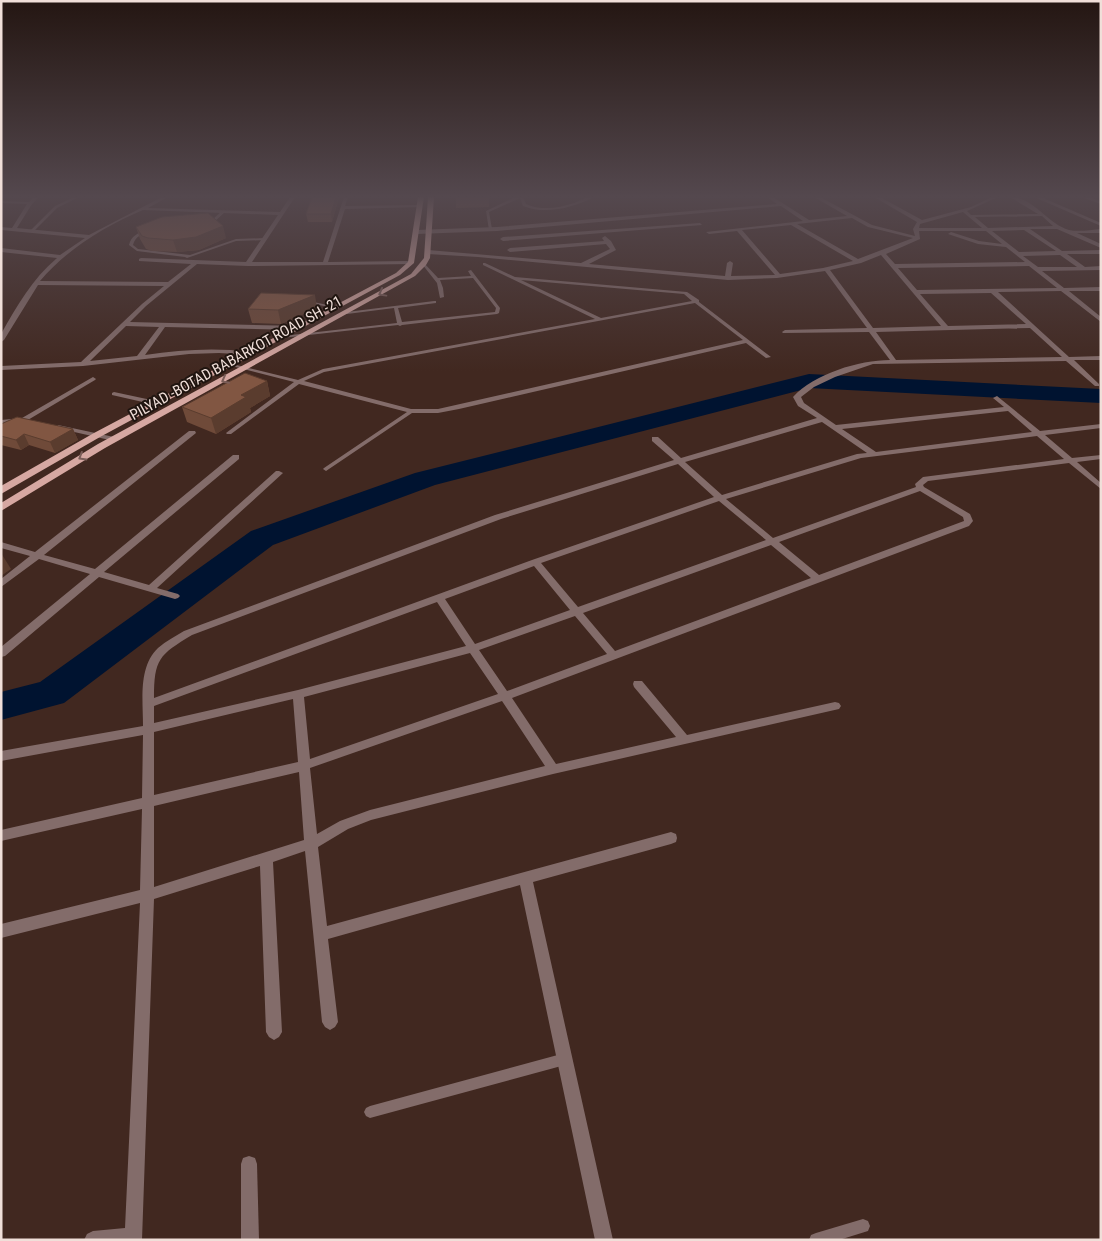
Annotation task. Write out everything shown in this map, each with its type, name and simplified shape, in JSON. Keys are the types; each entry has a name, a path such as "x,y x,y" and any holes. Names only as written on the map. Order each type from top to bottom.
{"main road":[{"path":"411,262 412,255"},
{"path":"424,264 427,255"},
{"name":"PILYAD -BOTAD BABARKOT ROAD SH -21","path":"1,491 97,435 398,274 411,262"},
{"name":"PILYAD -BOTAD BABARKOT ROAD SH -21","path":"1,508 114,439 311,334 413,275 424,264"}],"street":[{"path":"43,255 61,257"},
{"path":"1,340 36,283 64,255"},
{"path":"248,264 254,255"},
{"path":"325,264 328,255"},
{"path":"477,255 728,278 779,276 859,262 880,255"},
{"path":"513,255 516,260"},
{"path":"579,265 602,255"},
{"path":"761,255 779,276"},
{"path":"847,255 859,262"},
{"path":"884,255 946,328"},
{"path":"1020,255 1101,320"},
{"path":"1063,255 1083,268"},
{"path":"142,260 248,264 411,262"},
{"path":"83,364 124,324 195,263"},
{"path":"728,278 730,263"},
{"path":"894,266 1032,264"},
{"path":"826,268 894,361"},
{"path":"1039,269 1101,268"},
{"path":"36,283 170,284"},
{"path":"916,292 1101,289"},
{"path":"994,291 1097,385"},
{"path":"124,324 298,328"},
{"path":"139,358 163,325"},
{"path":"785,332 1032,326"},
{"path":"1,368 83,364 202,350 229,350 250,354"},
{"path":"873,454 801,404 797,398 803,390 861,365 894,361 1069,360 1101,358"},
{"path":"1,434 93,379"},
{"path":"997,398 1101,487"},
{"path":"835,427 1009,409"},
{"path":"1,422 23,420 38,422"},
{"path":"93,1240 133,1238 147,895 149,675 154,658 165,647 188,633 498,517 679,461 823,420"},
{"path":"52,425 114,439"},
{"path":"149,704 535,562 720,498 873,454 1101,426"},
{"path":"1,584 192,433"},
{"path":"655,438 720,498 819,580"},
{"path":"1,653 236,457"},
{"path":"1,836 148,800 303,766 614,656 951,530 970,521 967,516 921,488 919,484 926,479 1101,458"},
{"path":"150,589 280,473"},
{"path":"1,756 149,729 298,694 474,648 775,542 921,488"},
{"path":"1,545 175,596"},
{"path":"535,562 614,656"},
{"path":"439,597 553,769"},
{"path":"638,684 684,739"},
{"path":"298,694 303,766 330,1022"},
{"path":"1,932 147,895 311,844 344,825 370,816 553,769 834,706"},
{"path":"321,934 671,838"},
{"path":"266,858 274,1032"},
{"path":"525,878 604,1240"},
{"path":"249,1164 250,1240"}],"lane":[{"path":"174,255 190,256"},
{"path":"175,262 193,255"},
{"path":"424,264 437,279 442,289 442,297"},
{"path":"484,264 600,319"},
{"path":"282,337 498,313 498,308 470,271"},
{"path":"437,279 473,277"},
{"path":"513,278 685,293 768,357"},
{"path":"302,300 337,308"},
{"path":"229,433 298,382 323,371 696,301"},
{"path":"347,313 434,302"},
{"path":"396,307 400,324"},
{"path":"230,364 411,411 438,411 747,341"},
{"path":"114,394 156,404"},
{"path":"326,469 411,411"},
{"path":"370,1112 565,1059"},
{"path":"816,1240 863,1226"}],"building":[{"path":"261,293 315,295 278,310 248,309"},
{"path":"245,373 267,381 241,395 246,397 211,418 182,407"},
{"path":"17,417 73,429 50,442 24,434 16,440 1,436 1,424"}],"waterway":[{"path":"1,706 51,693 262,538 425,479 809,381 1101,396"}]}
